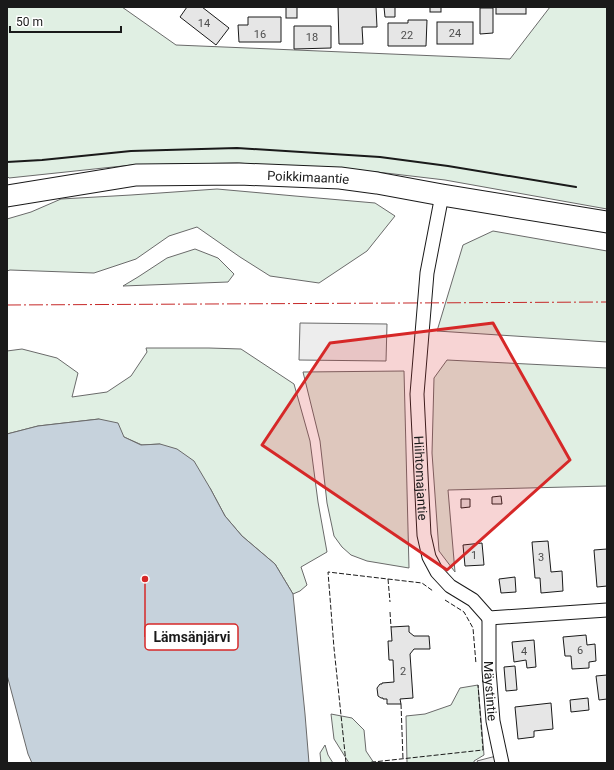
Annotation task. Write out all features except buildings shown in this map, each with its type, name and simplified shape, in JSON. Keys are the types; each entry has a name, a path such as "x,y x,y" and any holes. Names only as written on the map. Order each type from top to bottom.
{"main road":[{"name":"Poikkimaantie","path":"7,196 136,175 239,174 340,178 607,222"}],"street":[{"name":"Hiihtomajantie","path":"442,195 427,274 417,394 424,535 429,557 437,572 450,586 473,600 489,618"},
{"path":"489,618 607,610"},
{"name":"Mäystintie","path":"489,618 489,670 492,721 502,763"}],"highlighted area":[{"path":"493,323 570,460 447,570 262,445 330,343"}],"green space":[{"path":"7,7 122,7 176,45 510,59 550,7 607,7 607,209 445,180 377,172 237,163 132,165 9,178 7,176"},
{"path":"217,189 375,203 395,216 367,251 319,283 270,276 197,227 169,236 136,259 94,273 7,271 7,219 31,212 61,199"},
{"path":"493,231 607,251 607,342 437,331 463,245"},
{"path":"195,249 218,258 234,274 228,282 123,286 167,258"},
{"path":"146,348 241,349 294,384 310,441 318,502 327,552 301,567 307,585 300,591 293,594 275,564 242,536 225,516 210,488 160,444 142,445 124,437 99,419 38,426 7,434 7,351 22,349 57,358 78,373 72,397 107,392 131,376 147,352"},
{"path":"447,360 607,368 607,486 448,490 455,572 439,551 432,453 434,378"},
{"path":"404,371 409,568 367,561 351,555 342,547 334,536 327,503 320,441 303,372"},
{"path":"478,685 484,755 474,761 474,763 406,763 406,716 425,714 451,705 460,688"},
{"path":"331,714 352,718 364,730 366,751 374,763 349,763 334,739"},
{"path":"325,745 328,755 333,763 321,763 320,753"}],"shaded area":[{"path":"300,323 387,324 386,361 299,360"},
{"path":"99,419 118,423 124,437 141,445 160,444 177,449 194,461 225,516 242,536 275,564 293,594 309,763 32,763 28,754 7,675 7,434 38,426"},
{"path":"500,755 502,763 478,763 477,761"}],"fence":[{"path":"346,763 328,572 422,583 433,591"},
{"path":"388,579 390,602"},
{"path":"445,600 464,612 473,628 476,664"},
{"path":"390,612 391,627"},
{"path":"364,763 483,750 478,685"},
{"path":"401,704 403,759"}],"wall":[{"path":"7,162 131,151 237,148 380,157 448,166 576,187"}],"power":[{"path":"7,305 607,302"}],"place":[{"name":"Lämsänjärvi","path":"145,579"}]}
